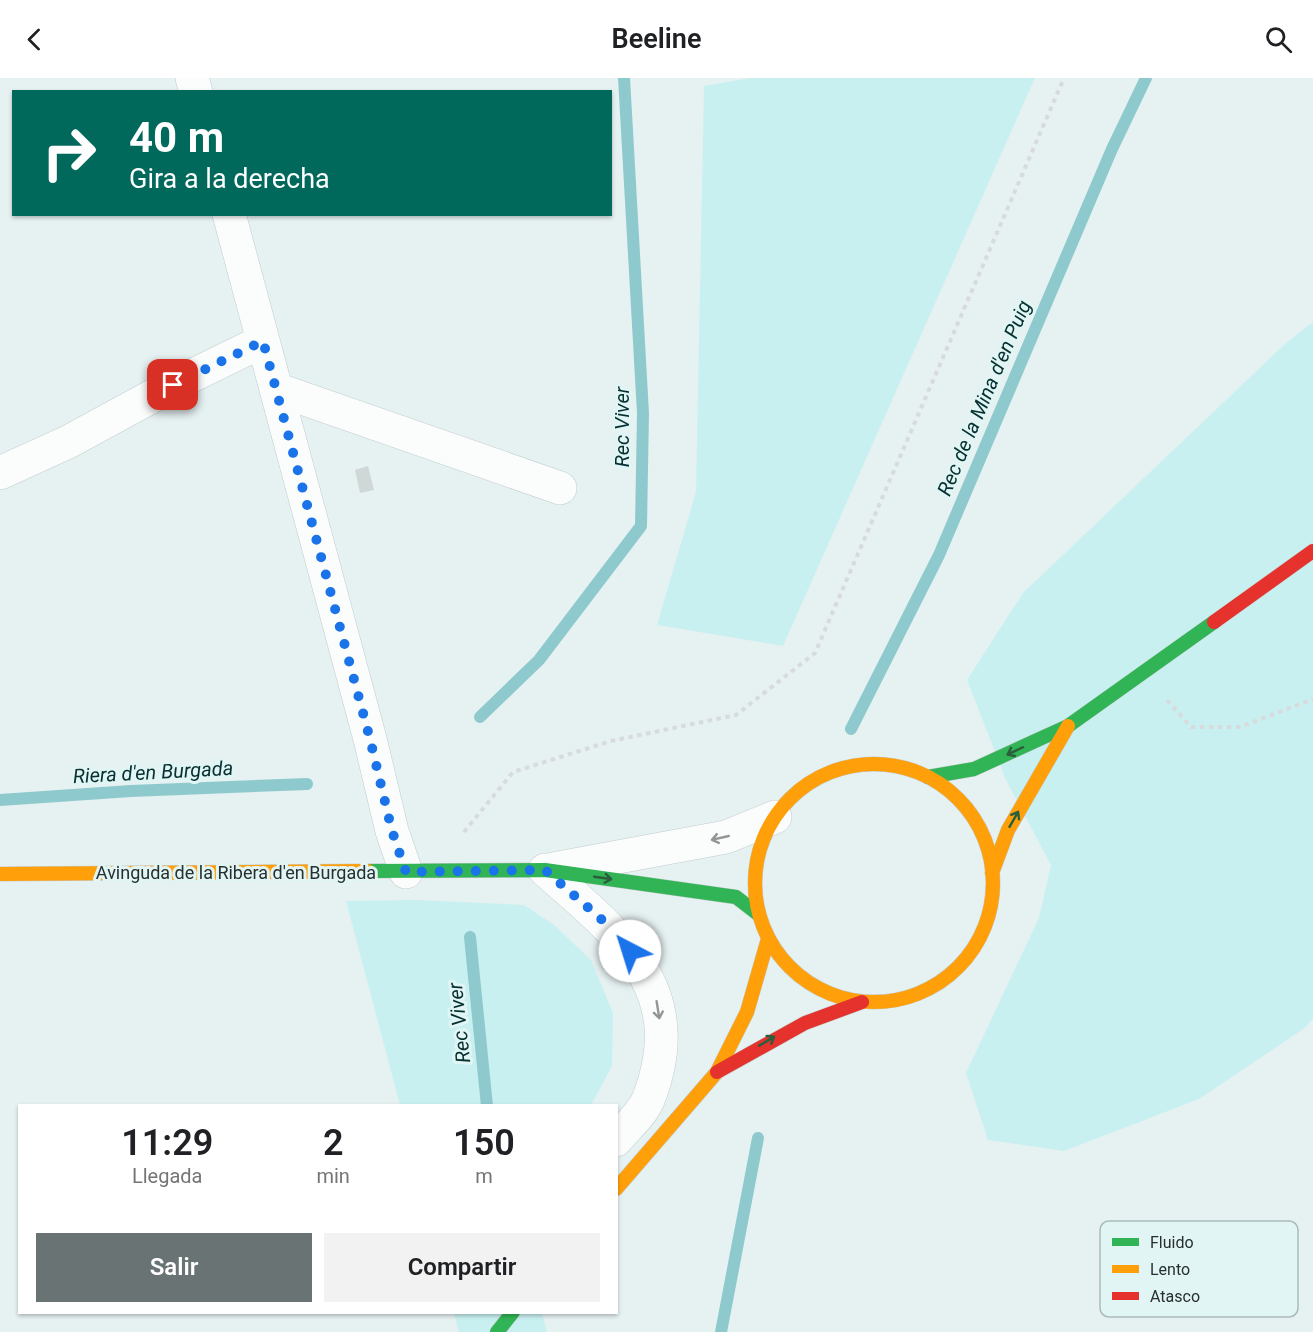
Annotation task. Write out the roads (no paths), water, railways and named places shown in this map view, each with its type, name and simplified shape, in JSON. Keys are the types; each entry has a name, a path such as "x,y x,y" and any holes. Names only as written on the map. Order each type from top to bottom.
{"main road":[{"path":"928,777 974,770 1068,726 1313,551"},
{"path":"992,873 1008,830 1068,726"},
{"path":"717,1072 783,1033 826,1012 861,1002 891,1001 920,993 946,978 957,968 983,932 991,903 992,873 989,852 976,822 955,796 928,777 890,766 849,767 807,785 784,805 775,817 762,839 756,864 754,889 758,914 777,954 800,978 829,994 861,1002"},
{"name":"Avinguda de la Ribera d'en Burgada","path":"0,874 545,870 736,897 758,914"},
{"path":"618,1187 717,1072 747,1011 768,939"},
{"path":"497,1332 511,1314"}],"street":[{"path":"230,216 370,739 392,831 419,871"},
{"path":"0,473 68,442 173,385 263,341"},
{"path":"276,389 560,488"},
{"name":"Avinguda de la Ribera d'en Burgada","path":"545,870 726,837 775,817"},
{"path":"545,870 616,932 644,969 660,1009 660,1052 647,1102 618,1138"}],"waterway":[{"name":"Rec Viver","path":"480,717 539,660 641,526 643,413 624,78"},
{"name":"Rec de la Mina d'en Puig","path":"851,729 939,555 1112,149 1146,78"},
{"name":"Riera d'en Burgada","path":"0,800 131,791 307,784"},
{"name":"Rec Viver","path":"470,937 487,1104"},
{"name":"Rec de la Mina d'en Puig","path":"721,1332 758,1138"}]}
